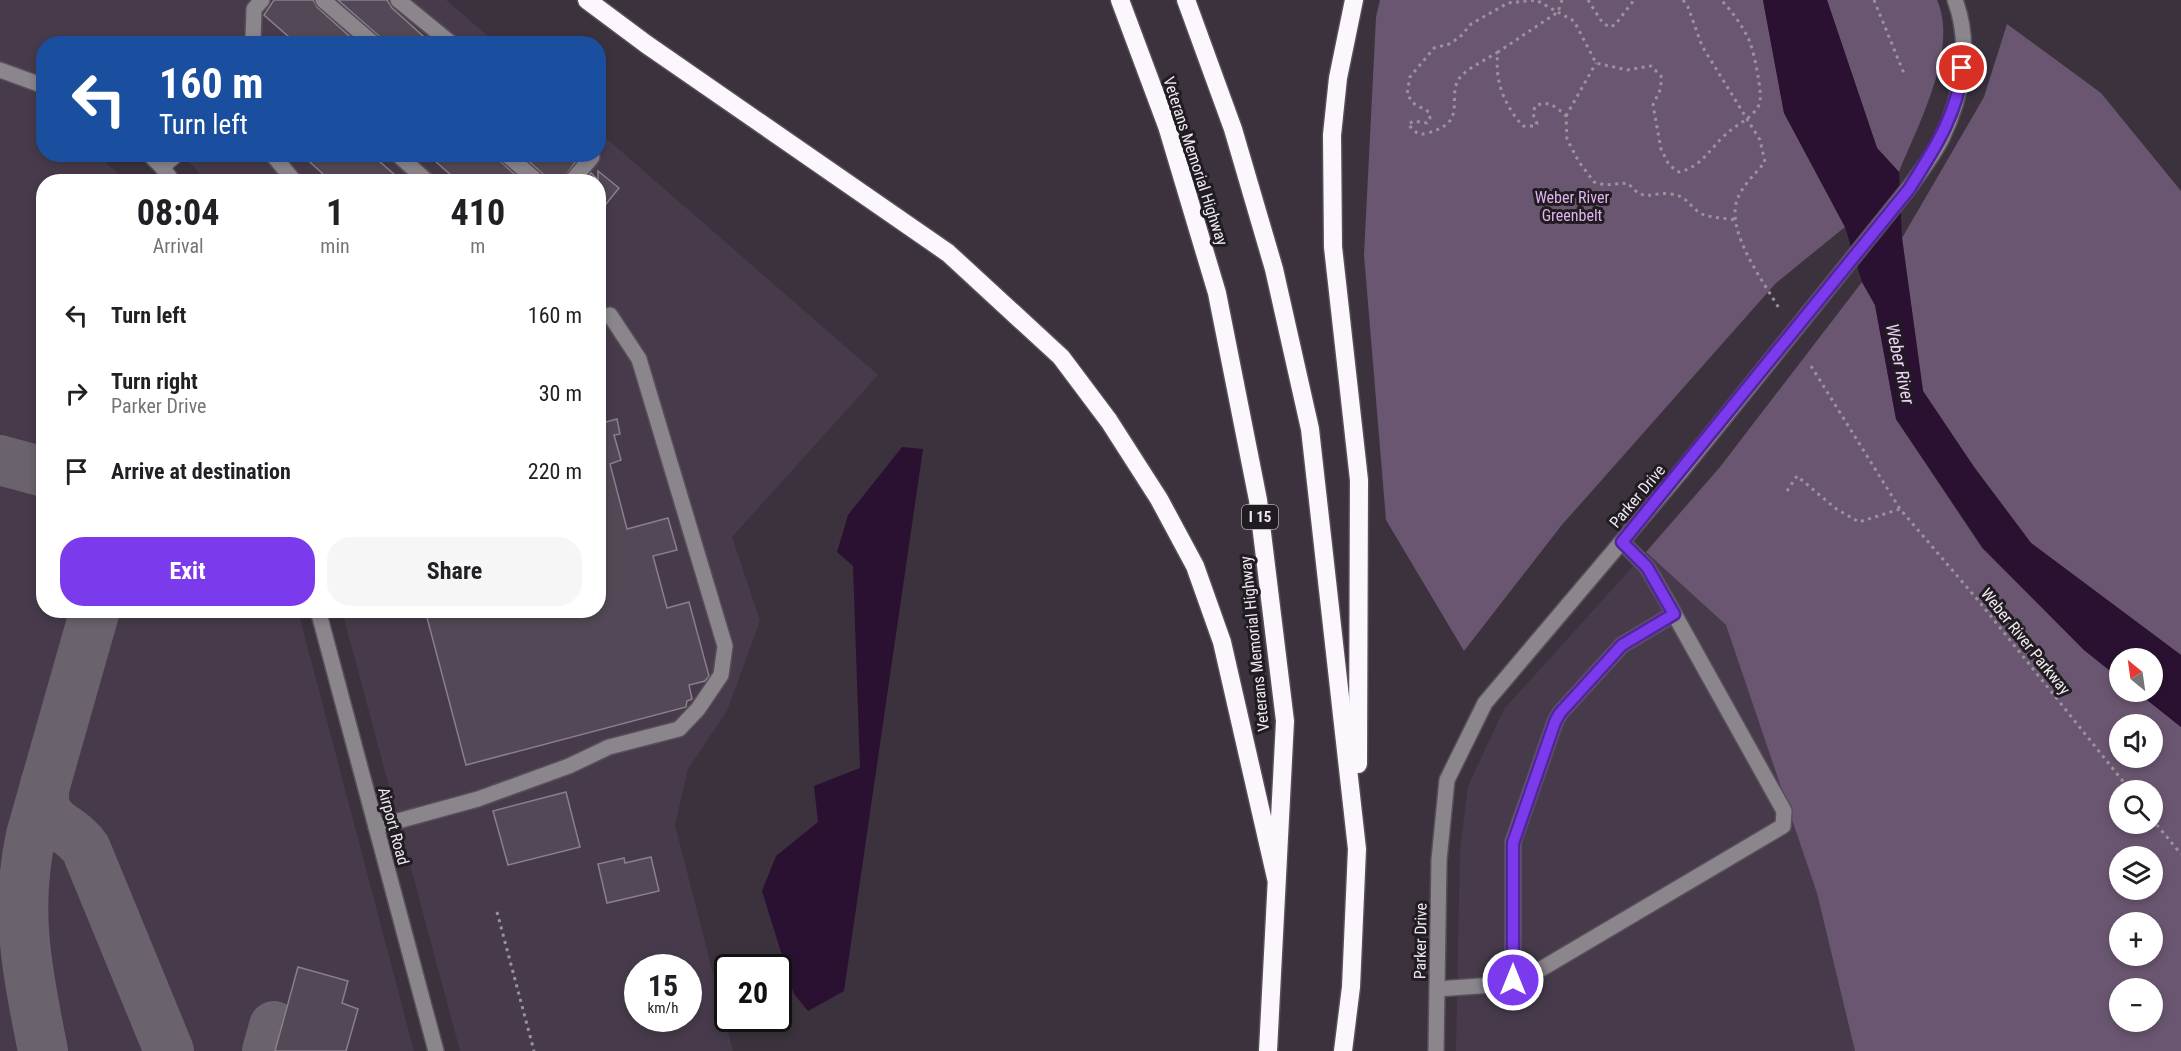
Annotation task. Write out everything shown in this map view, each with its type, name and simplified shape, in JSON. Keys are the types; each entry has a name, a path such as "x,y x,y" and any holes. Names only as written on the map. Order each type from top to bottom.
{"highway":[{"path":"587,0 646,44 948,253 1060,357 1109,421 1159,499 1195,566 1221,642 1276,878"},
{"name":"Veterans Memorial Highway","path":"1120,0 1167,126 1217,294 1258,500 1285,721 1268,1051"},
{"path":"1186,0 1233,129 1274,269 1310,429 1357,849"},
{"path":"1343,1051 1352,987 1357,849 1359,480 1333,247 1332,135 1338,78 1354,0"}],"street":[{"path":"255,36 254,9 262,0"},
{"path":"323,0 365,36"},
{"path":"398,0 442,36"},
{"name":"Parker Drive","path":"1436,1051 1439,860 1447,780 1485,703 1622,542 1909,189 1941,139 1960,87 1964,48 1955,0"},
{"path":"0,70 36,83"},
{"path":"158,162 168,174"},
{"path":"162,166 167,162"},
{"path":"279,162 288,174"},
{"path":"406,162 419,174"},
{"path":"515,162 529,174"},
{"path":"578,174 588,162"},
{"path":"376,827 478,799 569,766 609,747 679,729 698,709 721,675 725,646 639,359 610,315"},
{"path":"1437,989 1493,985 1536,972 1783,826 1784,811 1674,614 1647,567 1622,542"},
{"path":"1513,980 1513,843 1555,722 1560,713 1617,649 1674,614"},
{"name":"Airport Road","path":"320,618 436,1051"}],"path":[{"path":"1562,0 1558,12 1461,76 1455,91 1456,106 1449,123 1435,131 1421,135 1414,132 1408,124 1414,121 1427,123 1430,118 1429,112 1424,107 1413,103 1407,94 1410,76 1434,48 1454,40 1470,24 1508,3 1536,0 1558,12 1574,21 1596,63 1627,70 1651,66 1661,75 1661,88 1653,105 1661,149 1669,165 1679,172 1691,170 1726,134 1749,119 1761,103 1760,82 1753,62 1750,40 1732,12 1721,0"},
{"path":"1588,0 1602,22 1609,27 1615,25 1634,0"},
{"path":"1683,0 1688,7 1702,46 1760,140 1765,162 1737,200 1735,220 1746,252 1780,310"},
{"path":"1874,0 1905,76"},
{"path":"1498,52 1495,69 1499,84 1514,116 1523,126 1537,124 1533,114 1535,106 1544,102 1555,106 1566,116"},
{"path":"1596,63 1566,116 1567,139 1579,162 1594,182 1605,185 1628,183 1636,194 1648,196 1669,193 1685,198 1702,214 1735,220"},
{"name":"Weber River Parkway","path":"1812,366 1900,509 1977,599 2122,780"},
{"path":"1787,491 1797,476 1835,508 1858,522 1900,509"},
{"path":"2163,832 2181,854"},
{"path":"497,912 534,1051"}],"shaded area":[{"path":"0,0 446,0 488,36 36,36 36,162 105,162 119,174 36,174 36,618 300,618 414,1051 0,1051"},
{"path":"606,138 878,375 732,537 760,621 727,711 688,769 675,825 714,977 714,1032 728,1032 733,1051 460,1051 344,618 606,618 606,174 200,174 189,162 606,162"},
{"path":"1646,552 1726,625 1822,896 1856,1051 1456,1051 1460,849 1468,786 1504,709"}],"green space":[{"name":"Weber River Greenbelt","path":"1380,0 1763,0 1784,113 1845,227 1776,283 1561,526 1464,651 1386,520 1364,255 1376,17"},
{"path":"1827,0 1937,0 1942,20 1943,41 1940,64 1925,110 1899,172 1877,148"},
{"path":"2007,24 2101,93 2181,191 2181,655 2031,543 1974,467 1923,391 1902,238 1984,97"},
{"path":"1862,282 1875,305 1896,419 1982,548 2084,650 2109,670 2109,702 2150,702 2181,727 2181,1051 1855,1051 1817,893 1726,625 1646,552 1720,467"}],"water":[{"name":"Weber River","path":"1763,0 1827,0 1877,148 1899,172 1902,238 1923,391 1974,467 2031,543 2181,655 2181,727 2150,702 2163,702 2163,648 2109,648 2109,670 2084,650 1983,548 1896,419 1875,305 1862,282 1845,227 1784,113"},
{"path":"902,447 923,449 844,991 808,1011 794,994 792,954 782,954 762,891 776,856 818,822 814,786 860,768 853,566 837,552 848,515"}],"building":[{"path":"274,0 313,0 317,7 349,36 288,36 264,15"},
{"path":"338,0 387,0 392,8 423,36 379,36"},
{"path":"310,162 380,162 394,174 323,174"},
{"path":"436,162 501,162 514,174 450,174"},
{"path":"530,162 575,162 567,174 543,174"},
{"path":"606,177 619,188 606,204"},
{"path":"617,419 620,434 614,435 621,460 610,464 627,529 668,518 677,550 653,556 667,608 689,602 709,676 705,681 689,685 692,699 687,701 686,707 466,765 427,618 606,618 606,422"},
{"path":"566,792 580,847 508,865 493,811"},
{"path":"651,857 659,891 607,903 598,864 624,858 625,863"},
{"path":"298,967 348,981 342,1003 358,1009 346,1051 275,1051"}],"taxiway":[{"path":"0,460 36,470"},
{"path":"43,1051 32,996 25,943 23,917 26,863 31,835 93,618"},
{"path":"45,785 44,799 50,817 86,849 169,1051"},
{"path":"267,1051 274,1026"}],"route":[{"path":"1513,980 1513,843 1555,722 1560,713 1613,653 1634,637 1674,614 1647,567 1622,542 1909,189 1941,139 1960,87 1962,68"}]}
